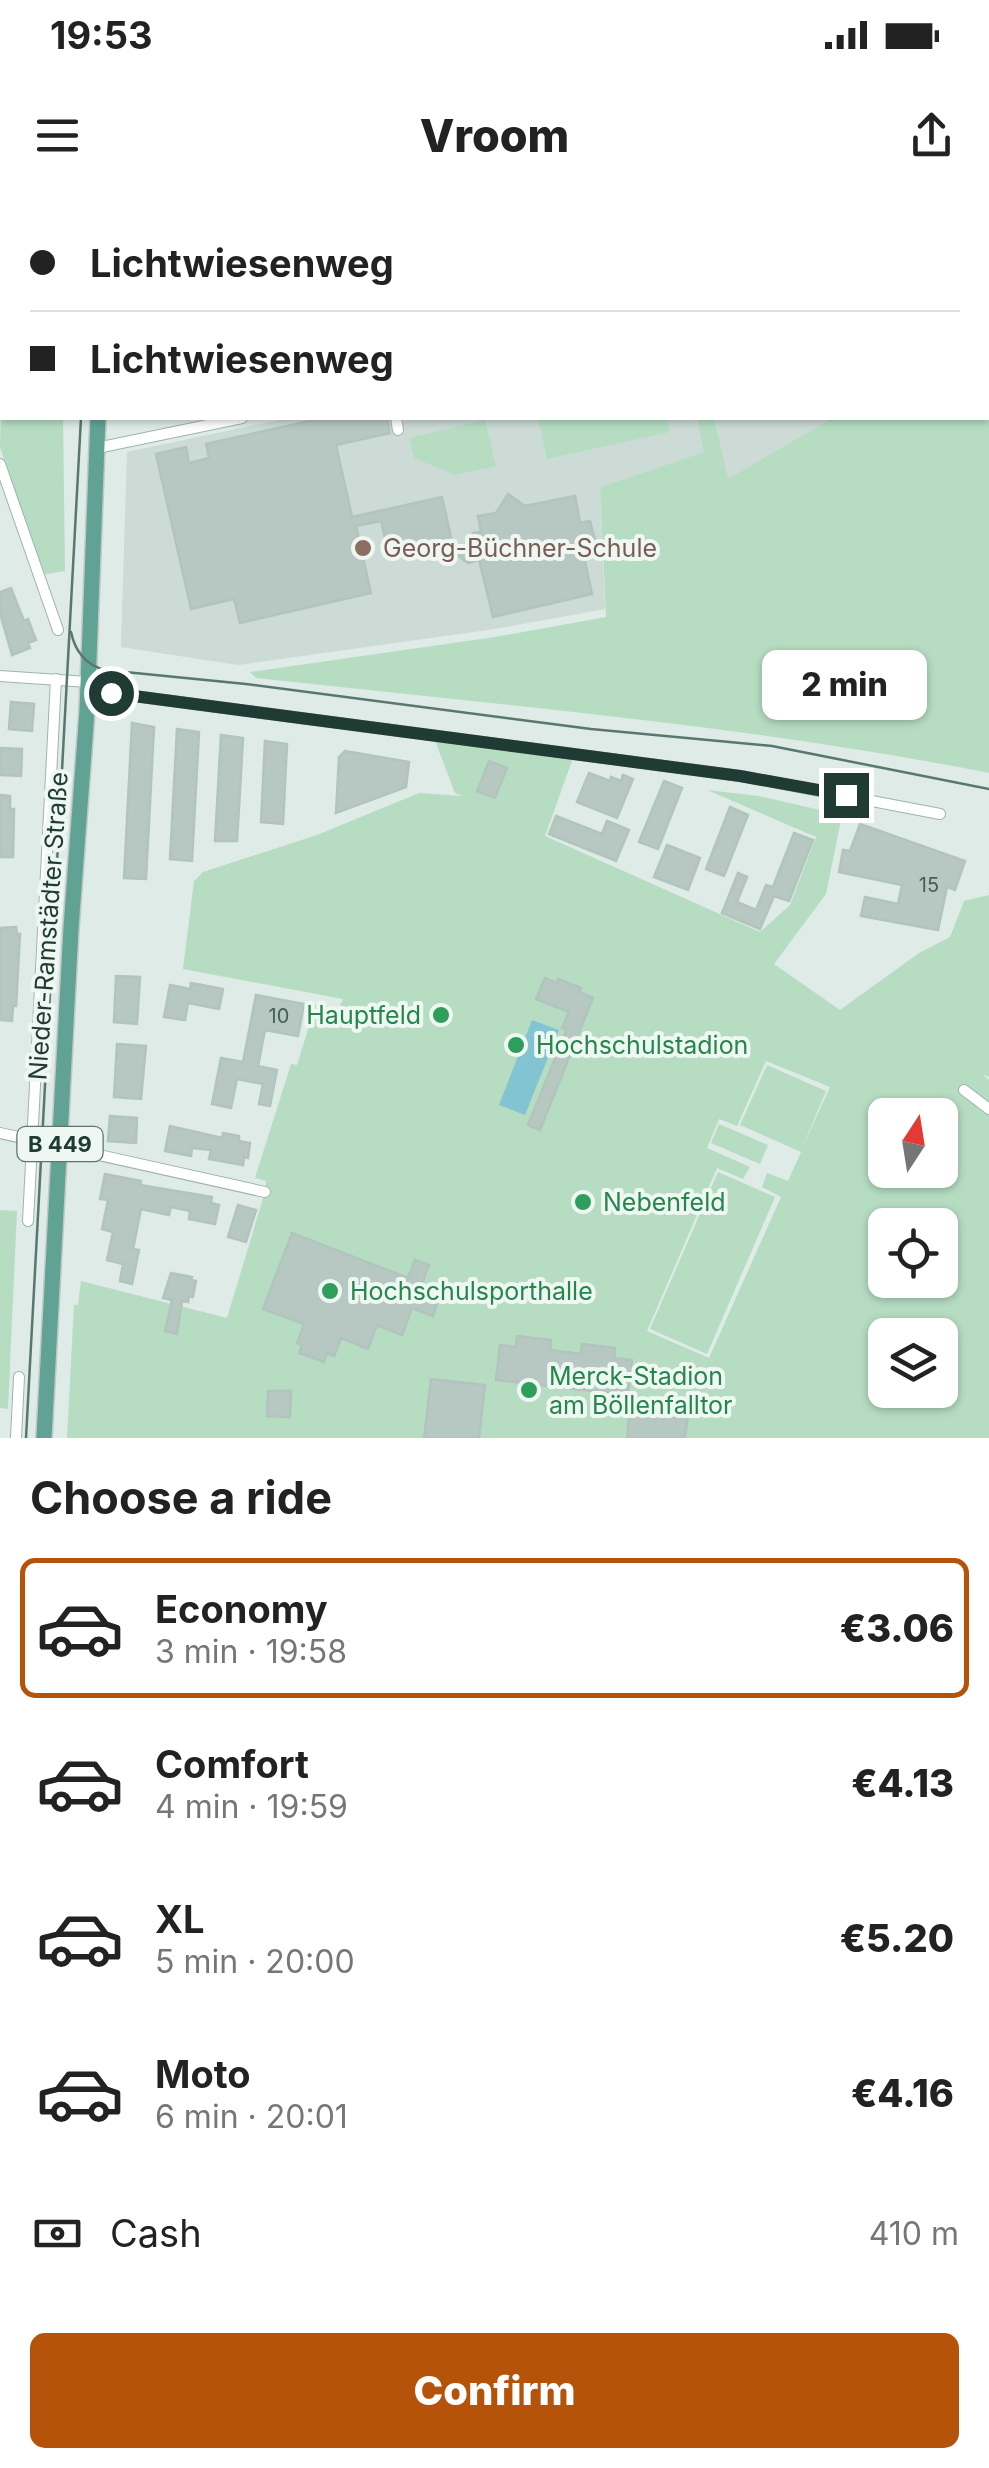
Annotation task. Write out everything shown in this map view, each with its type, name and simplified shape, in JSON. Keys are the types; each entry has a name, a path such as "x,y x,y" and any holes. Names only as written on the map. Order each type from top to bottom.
{"main road":[{"name":"Nieder-Ramstädter Straße","path":"44,1438 88,682 98,420"}],"street":[{"path":"97,448 232,420"},
{"path":"396,420 398,430"},
{"path":"0,464 58,630"},
{"path":"0,676 88,682 111,693 740,776 940,814"},
{"name":"Nieder-Ramstädter Straße","path":"28,1222 56,679"},
{"path":"964,1090 989,1109"},
{"path":"0,1133 265,1192"},
{"path":"16,1438 18,1377"}],"shaded area":[{"name":"Georg-Büchner-Schule","path":"279,420 697,420 705,452 600,487 605,609 495,629 238,665 121,647 127,452"},
{"path":"714,420 829,420 727,480"}],"green space":[{"path":"1,420 63,420 65,571 41,575 0,447"},
{"path":"485,420 496,466 455,475 414,458 409,438"},
{"path":"538,420 667,420 670,432 547,459"},
{"path":"697,420 714,420 728,479 829,420 989,420 989,773 715,729 256,678 250,672 606,617 600,487 704,452"},
{"path":"434,738 573,758 545,836 760,932 790,905 816,837 707,790 759,796 842,815 826,894 774,964 840,1010 919,953 950,937 964,901 989,895 989,1077 982,1074 989,1080 989,1438 67,1438 74,1305 78,1305 81,1281 227,1318 265,1192 266,1181 255,1178 291,1064 297,1065 316,1003 338,1009 343,999 183,969 194,881 203,872 317,835 419,793 462,796 455,793","holes":["766,1061 830,1087 802,1148 826,1091 767,1065 740,1125 801,1152 788,1181 767,1173 762,1187 781,1197 709,1358 647,1331 717,1168 743,1179 750,1167 707,1148 719,1119 737,1126"]},
{"path":"719,1124 768,1145 760,1164 711,1143"},
{"path":"718,1172 775,1197 707,1354 650,1329"},
{"path":"0,1210 17,1211 8,1409 0,1408"}],"water":[{"path":"532,1020 559,1030 525,1115 499,1105"}],"building":[{"path":"314,420 387,420 390,433 336,445 352,517 442,497 451,537 388,551 381,521 356,526 371,593 240,623 234,599 191,609 156,454 186,447 189,463 209,458 206,444"},
{"path":"508,494 525,506 575,496 580,523 590,521 597,548 583,552 592,594 493,617 479,560 468,563 458,556 473,533 481,532 478,516 496,513"},
{"path":"11,588 36,640 28,643 30,648 12,655 0,613 0,592"},
{"path":"11,702 34,704 32,731 9,729"},
{"path":"132,723 154,727 146,879 124,878"},
{"path":"177,729 199,732 192,861 170,859"},
{"path":"221,735 243,738 237,841 215,841"},
{"path":"265,741 287,744 283,824 261,822"},
{"path":"0,748 22,749 21,776 0,775"},
{"path":"345,751 409,762 406,787 336,813 339,757"},
{"path":"489,761 507,768 495,798 477,791"},
{"path":"589,773 610,781 611,777 621,781 623,775 633,779 617,818 577,802"},
{"path":"664,781 682,788 658,849 639,842"},
{"path":"0,795 10,796 10,809 14,809 13,857 0,857"},
{"path":"730,807 748,815 724,876 706,869"},
{"path":"556,816 602,834 607,821 629,830 616,861 549,834"},
{"path":"860,824 965,861 955,890 947,887 938,930 861,916 865,897 898,904 902,885 839,872 843,850 850,851"},
{"path":"794,833 813,840 789,901 774,896 760,929 722,913 738,873 747,877 737,902 756,910 766,885 773,887"},
{"path":"667,845 700,858 688,890 654,877"},
{"path":"16,927 20,934 16,1006 12,1021 0,1020 0,928"},
{"path":"116,976 140,977 137,1024 114,1022"},
{"path":"545,978 581,988 579,992 593,998 540,1130 528,1125 567,1029 562,1028 569,1012 536,999"},
{"path":"191,983 223,989 219,1009 188,1003 185,1020 164,1017 170,985 190,989"},
{"path":"256,995 304,1004 298,1036 265,1030 258,1066 277,1070 270,1106 259,1104 263,1084 237,1079 231,1108 212,1104 221,1058 243,1062"},
{"path":"117,1044 146,1046 141,1099 114,1097"},
{"path":"110,1116 137,1118 136,1143 108,1141"},
{"path":"170,1126 222,1138 223,1133 239,1136 239,1141 250,1143 248,1158 244,1157 243,1165 209,1159 211,1150 192,1148 191,1156 165,1151"},
{"path":"105,1174 141,1181 140,1185 212,1197 211,1203 219,1205 215,1224 189,1219 190,1211 171,1207 169,1215 141,1209 133,1249 139,1250 132,1284 120,1281 123,1264 107,1260 113,1232 102,1229 108,1200 100,1199"},
{"path":"238,1205 256,1210 246,1242 228,1237"},
{"name":"Hochschulsporthalle","path":"292,1233 408,1278 415,1260 429,1265 417,1296 437,1304 433,1316 412,1308 402,1335 377,1325 368,1349 341,1338 334,1356 327,1353 324,1362 299,1353 302,1345 297,1343 304,1324 263,1309"},
{"path":"171,1273 196,1281 193,1297 182,1301 177,1334 165,1331 172,1300 163,1298"},
{"path":"517,1336 551,1340 550,1350 581,1354 582,1344 615,1348 614,1358 632,1360 628,1395 496,1380 500,1345 516,1347"},
{"path":"431,1379 485,1385 479,1438 424,1438"},
{"path":"268,1391 291,1391 290,1417 267,1416"},
{"path":"631,1401 689,1408 685,1438 627,1438"}],"tram line":[{"path":"26,1438 81,420"},
{"path":"71,632 82,656 105,670 246,684 591,729 772,746 989,789"}],"place":[{"name":"Georg-Büchner-Schule","path":"363,548"},
{"name":"Hauptfeld","path":"441,1015"},
{"name":"Hochschulstadion","path":"516,1045"},
{"name":"Nebenfeld","path":"583,1202"},
{"name":"Hochschulsporthalle","path":"330,1291"},
{"name":"Merck-Stadion am Böllenfalltor","path":"529,1390"}],"route":[{"path":"111,693 424,732 740,776 846,795"}]}
